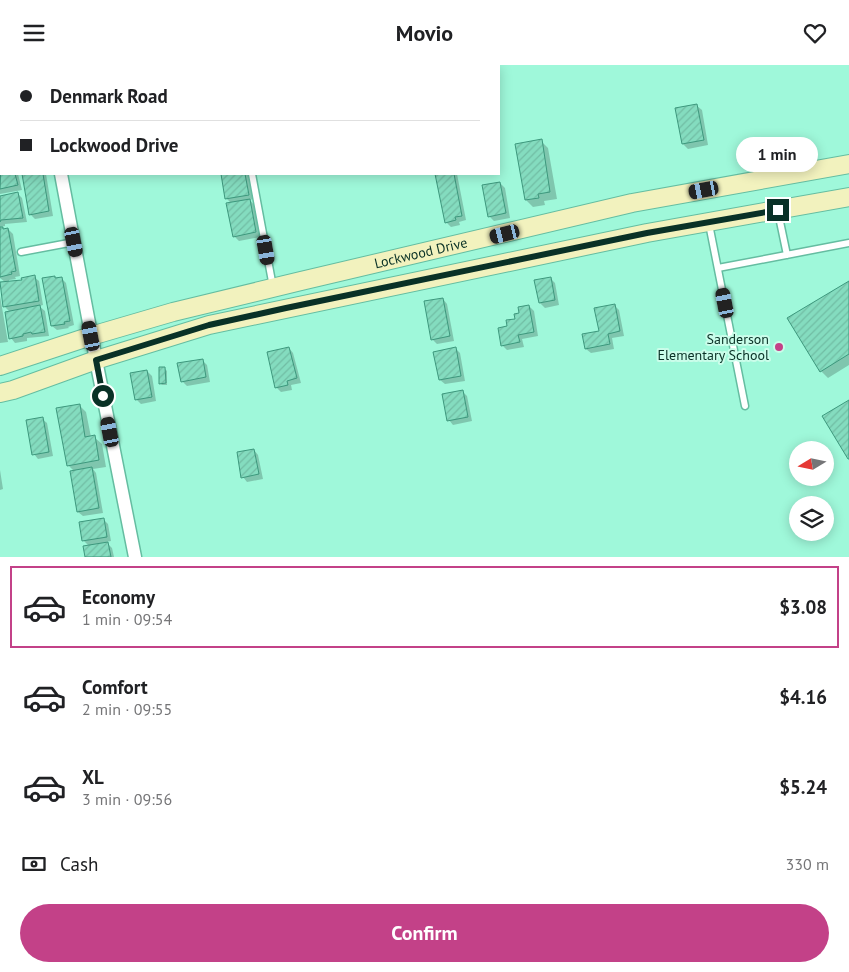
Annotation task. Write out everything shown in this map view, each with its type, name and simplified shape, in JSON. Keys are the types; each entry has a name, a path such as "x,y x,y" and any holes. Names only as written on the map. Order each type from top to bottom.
{"main road":[{"name":"Lockwood Drive","path":"0,366 91,336 173,312 301,281 632,203 849,164"},
{"name":"Lockwood Drive","path":"0,393 96,360 209,325 638,235 849,197"},
{"path":"301,281 306,304"}],"street":[{"path":"61,175 135,557"}],"lane":[{"path":"252,175 273,288"},
{"path":"778,210 787,255"},
{"path":"709,222 745,406"},
{"path":"21,252 74,242"},
{"path":"718,268 849,243"}],"building":[{"path":"697,104 704,140 682,144 675,108"},
{"path":"542,139 550,192 538,194 539,198 525,200 515,144"},
{"path":"1,175 15,175 18,185 0,189"},
{"path":"22,175 43,175 49,211 29,215"},
{"path":"221,175 245,175 249,195 225,199"},
{"path":"435,175 454,175 462,216 455,217 456,220 445,223"},
{"path":"500,182 506,213 488,217 482,185"},
{"path":"18,192 23,218 1,220 0,222 0,196"},
{"path":"250,199 256,232 233,237 226,203"},
{"path":"0,227 3,227 3,229 8,228 16,271 0,277"},
{"path":"35,275 39,301 3,307 0,282 22,280 21,278"},
{"path":"55,276 55,278 62,277 70,321 64,322 65,324 51,326 42,278"},
{"path":"551,277 555,300 539,303 534,280"},
{"path":"849,281 849,354 820,372 787,318"},
{"path":"443,298 450,336 431,340 424,301"},
{"path":"615,304 620,331 608,334 610,344 585,349 582,334 599,331 594,308"},
{"path":"40,305 45,332 32,334 31,332 9,339 5,312"},
{"path":"529,305 534,332 518,335 520,342 501,346 498,328 507,326 506,320 515,319 514,314 519,313 518,307"},
{"path":"289,347 297,378 287,381 288,385 275,388 267,352"},
{"path":"456,347 461,376 439,380 433,352"},
{"path":"203,359 206,377 181,382 177,363"},
{"path":"159,367 165,367 166,383 159,384"},
{"path":"147,370 152,397 135,400 130,373"},
{"path":"463,390 468,417 447,421 442,394"},
{"path":"849,400 849,459 848,459 822,416"},
{"path":"80,404 85,437 95,435 99,460 67,466 56,408"},
{"path":"43,417 49,452 32,455 26,420"},
{"path":"254,449 259,474 241,478 237,452"},
{"path":"92,467 99,508 77,512 70,471"},
{"path":"104,518 107,537 82,541 79,522"},
{"path":"108,542 111,557 85,557 83,546"}],"place":[{"name":"Sanderson Elementary School","path":"779,347"}],"route":[{"path":"103,396 96,360 209,325 647,233 778,210"}]}
